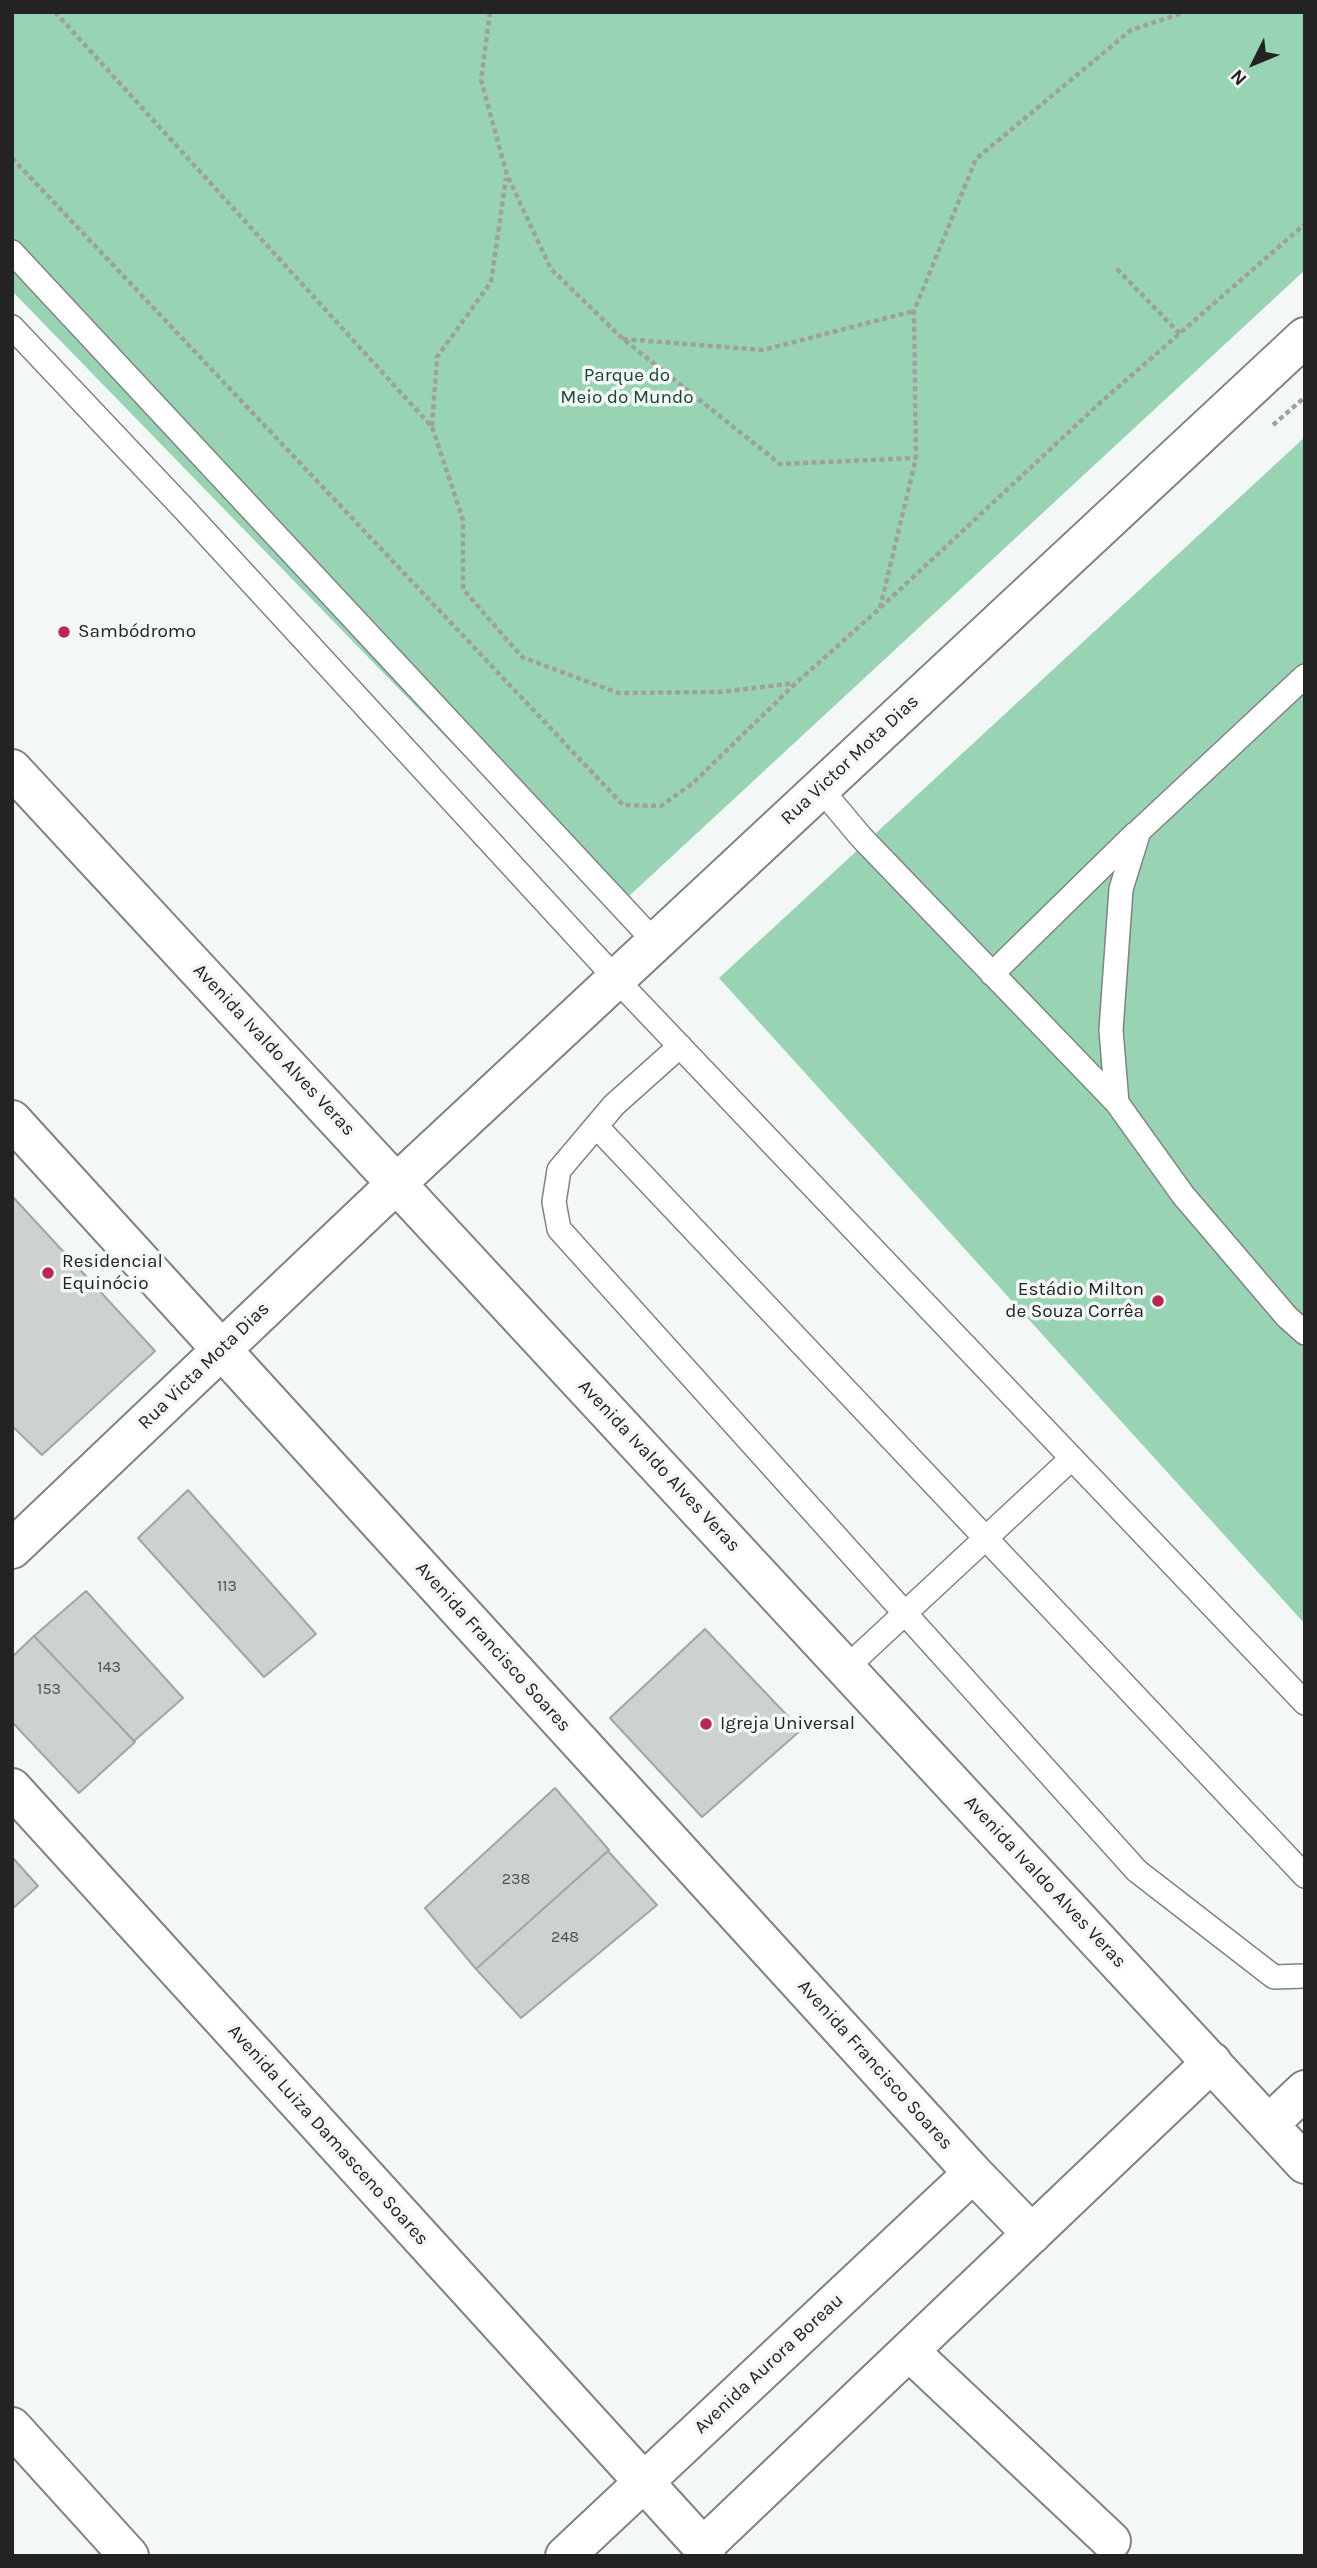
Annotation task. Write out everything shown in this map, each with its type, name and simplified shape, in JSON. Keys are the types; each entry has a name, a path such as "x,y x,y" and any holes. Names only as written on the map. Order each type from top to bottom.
{"street":[{"name":"Rua Victor Mota Dias","path":"397,1183 1305,337"},
{"name":"Avenida Ivaldo Alves Veras","path":"12,769 1305,2164"},
{"name":"Avenida Francisco Soares","path":"12,1120 973,2173 1032,2234"},
{"name":"Rua Victa Mota Dias","path":"12,1549 397,1183"},
{"name":"Avenida Luiza Damasceno Soares","path":"12,1788 705,2551"},
{"path":"705,2551 909,2351 1212,2062"},
{"path":"1269,2124 1305,2090"},
{"name":"Avenida Aurora Boreau","path":"565,2556 973,2173"},
{"path":"909,2351 1111,2541"},
{"path":"12,2427 128,2556"}],"lane":[{"path":"12,253 655,942"},
{"path":"12,327 185,510 616,979 1305,1703"},
{"path":"992,974 1139,831 1305,676"},
{"path":"820,788 861,837 1118,1103 1182,1195 1287,1317 1305,1333"},
{"path":"1118,1103 1111,1030 1121,889 1139,831"},
{"path":"680,1046 614,1105 559,1170 554,1202 559,1229 1137,1871 1274,1977 1305,1976"},
{"path":"596,1126 1305,1876"},
{"path":"846,1668 1072,1458"}],"path":[{"path":"55,12 432,427"},
{"path":"490,12 481,80 506,175 551,269 623,339 780,464 915,458"},
{"path":"880,608 915,458 914,311 976,159 1130,30 1185,12"},
{"path":"12,158 624,806 661,806 693,783 796,683 1101,402 1305,224"},
{"path":"506,175 491,282 436,357 432,427 463,520 463,589 522,657 618,693 721,692 796,683"},
{"path":"1117,270 1180,334"},
{"path":"623,339 763,350 914,311"}],"green space":[{"name":"Parque do Meio do Mundo","path":"12,12 1305,12 1305,270 614,910 12,291"},
{"name":"Estádio Milton de Souza Corrêa","path":"1305,437 1305,1624 719,978"}],"building":[{"name":"Residencial Equinócio","path":"12,1196 155,1351 42,1455 12,1426"},
{"path":"188,1490 316,1634 264,1677 138,1538"},
{"path":"86,1591 183,1698 134,1741 34,1636"},
{"name":"Igreja Universal","path":"705,1629 801,1730 702,1817 610,1718"},
{"path":"34,1636 135,1742 79,1793 12,1722 12,1657"},
{"path":"555,1788 609,1850 476,1969 425,1908"},
{"path":"608,1851 657,1905 521,2018 476,1969"},
{"path":"12,1857 38,1886 12,1909"}],"place":[{"name":"Sambódromo","path":"64,632"},
{"name":"Residencial Equinócio","path":"48,1273"},
{"name":"Estádio Milton de Souza Corrêa","path":"1158,1301"},
{"name":"Igreja Universal","path":"706,1724"}]}
